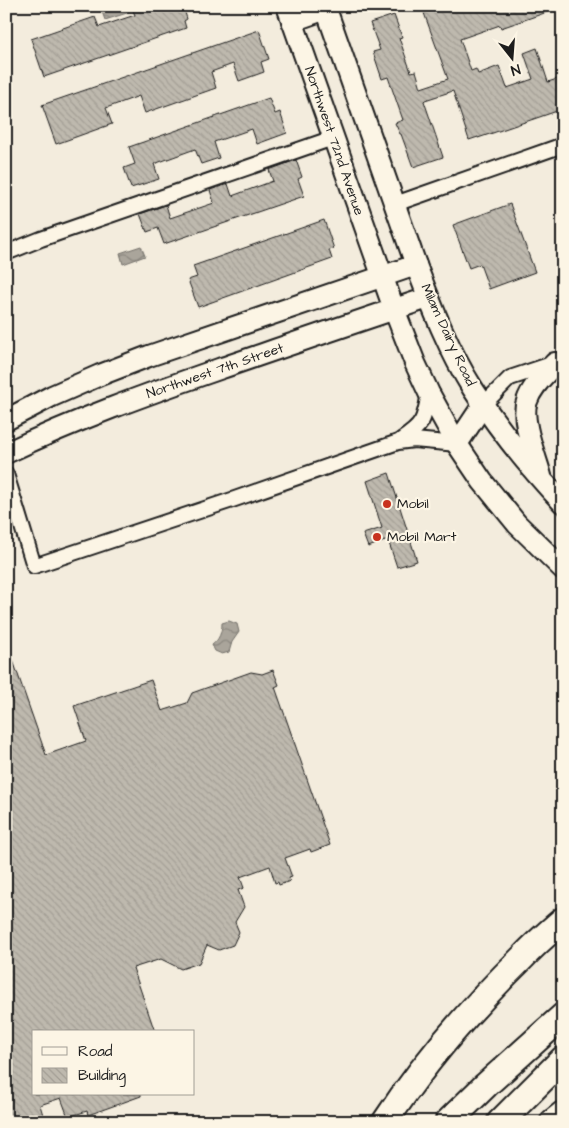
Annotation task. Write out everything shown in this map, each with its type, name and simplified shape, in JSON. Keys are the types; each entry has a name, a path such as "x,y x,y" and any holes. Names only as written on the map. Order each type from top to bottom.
{"highway":[{"path":"384,1122 425,1065 481,1000 563,920"},
{"path":"448,1122 563,1016"},
{"path":"500,1122 563,1059"},
{"path":"517,1104 563,1070"},
{"path":"554,1122 563,1114"}],"main road":[{"path":"6,420 52,396 116,368 416,265 329,7 290,13"},
{"name":"Northwest 72nd Avenue","path":"290,13 394,309 429,393 457,444 482,481 517,524 563,569"},
{"name":"Milam Dairy Road","path":"416,265 428,298 463,372 483,404 518,452 563,503"},
{"name":"Northwest 7th Street","path":"6,453 59,428 130,400 428,298"},
{"path":"543,482 526,422 525,408 533,389 559,362"},
{"path":"457,444 483,404"}],"street":[{"path":"6,253 58,233 333,138"},
{"path":"394,204 563,145"},
{"path":"483,404 510,378 559,362"},
{"path":"398,442 418,428 423,420 429,393"},
{"path":"6,474 34,566 398,442 414,440 457,444"}],"water":[{"path":"109,6 124,6 127,13 105,20 101,9"},
{"path":"141,246 145,256 123,264 120,253"},
{"path":"229,621 237,624 239,632 232,642 229,652 222,654 215,651 212,645 220,636 222,623"}],"building":[{"path":"131,6 183,6 187,19 184,21 186,28 44,77 31,39 95,17 99,27 135,15"},
{"path":"443,6 559,6 559,8 501,28 500,25 460,39 471,71 476,69 478,74 499,66 507,88 533,79 524,53 537,48 548,82 563,77 563,109 469,140 453,91 425,100 443,157 413,167 395,123 403,120 388,77 382,79 373,52 380,50 370,23 394,15 402,37 399,38 411,72 416,71 421,88 448,79 424,13"},
{"path":"259,30 269,59 261,62 264,72 239,81 233,64 211,72 216,88 145,113 139,96 106,108 112,124 56,144 42,105"},
{"path":"269,98 275,114 280,112 287,133 257,144 252,129 214,142 219,158 201,164 195,149 154,164 159,179 131,188 124,168 135,164 129,147"},
{"path":"296,160 302,177 298,179 304,196 164,244 158,228 147,232 140,214 166,205 170,218 214,203 210,190 228,184 232,196 273,181 269,170"},
{"path":"510,204 535,272 489,289 480,264 469,268 453,225"},
{"path":"324,220 334,249 329,250 332,259 198,307 188,280 197,277 193,266"},
{"name":"Mobil","path":"389,473 417,561 397,567 388,540 368,547 363,534 382,528 367,481"},
{"path":"6,646 8,646 46,755 86,741 74,706 151,680 162,711 187,703 192,693 251,672 262,674 273,670 279,685 275,687 330,845 311,852 310,849 285,858 292,877 289,878 290,881 279,885 278,882 275,883 270,866 240,877 244,888 238,890 244,907 235,922 239,932 233,945 219,950 207,945 199,963 181,969 161,959 133,968 154,1030 32,1030 32,1096 141,1096 88,1115 87,1111 68,1117 61,1098 40,1105 45,1122 6,1122"}],"place":[{"name":"Mobil","path":"387,504"},
{"name":"Mobil Mart","path":"377,537"}]}
